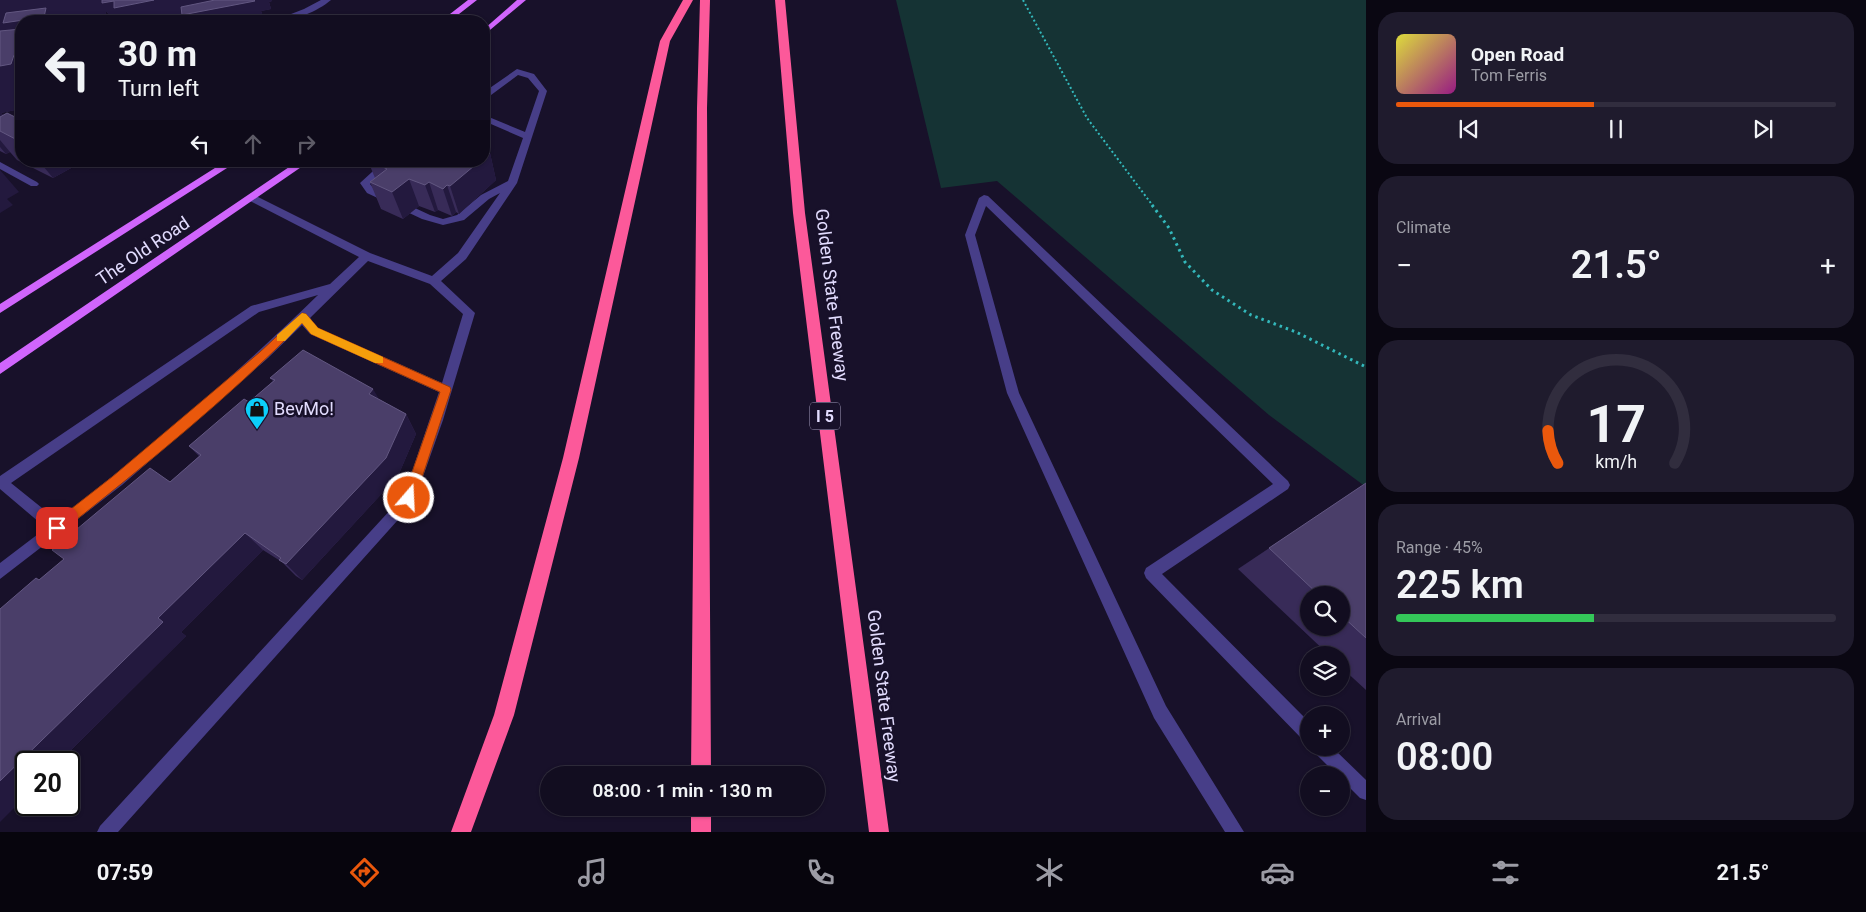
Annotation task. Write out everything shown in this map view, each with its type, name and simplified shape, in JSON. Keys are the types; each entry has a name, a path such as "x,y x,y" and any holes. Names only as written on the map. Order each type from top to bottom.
{"highway":[{"path":"461,832 504,715 568,467 665,40 688,0"},
{"path":"701,766 702,108 705,0"},
{"name":"Golden State Freeway","path":"780,0 799,213 879,832"},
{"path":"701,816 701,832"}],"main road":[{"path":"453,15 473,0"},
{"path":"490,27 522,0"},
{"name":"The Old Road","path":"0,309 224,167"},
{"name":"The Old Road","path":"0,368 296,167"}],"lane":[{"path":"295,15 327,0"},
{"path":"434,281 462,256 512,184 543,92 531,76 517,72 490,92"},
{"path":"490,121 528,137"},
{"path":"0,165 34,184"},
{"path":"383,167 365,183 370,191 426,217 443,222 460,218 485,197 512,184"},
{"path":"106,832 409,498 446,390 469,313 434,281 366,256 252,198"},
{"path":"1235,832 1160,712 1013,393 970,235 984,198 1283,485 1151,573 1300,725"},
{"path":"0,572 117,481 264,355 302,316 366,256"},
{"path":"57,528 1,483 255,308 331,288"},
{"path":"302,316 314,331 446,390"},
{"path":"1330,756 1366,792"}],"path":[{"path":"1023,0 1088,118 1169,228 1185,262 1212,290 1251,315 1296,332 1366,367"}],"green space":[{"path":"896,0 1366,0 1366,487 1269,415 997,181 941,188"}],"building":[{"path":"102,0 154,0 114,8 114,1 102,3"},
{"path":"215,0 255,1 182,15 181,7"},
{"path":"46,8 44,15 15,15 15,21 3,23 6,13"},
{"path":"15,30 15,55 11,64 0,66 0,31"},
{"path":"7,113 15,117 15,139 0,131 0,117"},
{"path":"383,167 473,167 450,186 447,185 443,189 429,182 425,185 409,179 392,192 370,182 387,169"},
{"path":"303,350 373,389 369,394 406,414 386,458 286,564 279,560 281,558 245,533 158,618 163,622 31,751 15,751 15,766 0,781 0,609 36,578 39,580 64,559 52,550 150,468 170,482 201,455 189,446 244,399 249,402 275,380 270,378"},
{"path":"1366,483 1366,638 1350,623 1350,586 1309,586 1269,548"}],"slow traffic":[{"path":"281,338 302,316 314,331 379,360"}],"place":[{"name":"BevMo!","path":"257,430"}],"route":[{"path":"57,528 117,481 264,355 302,316 314,331 446,390 409,498"}]}
